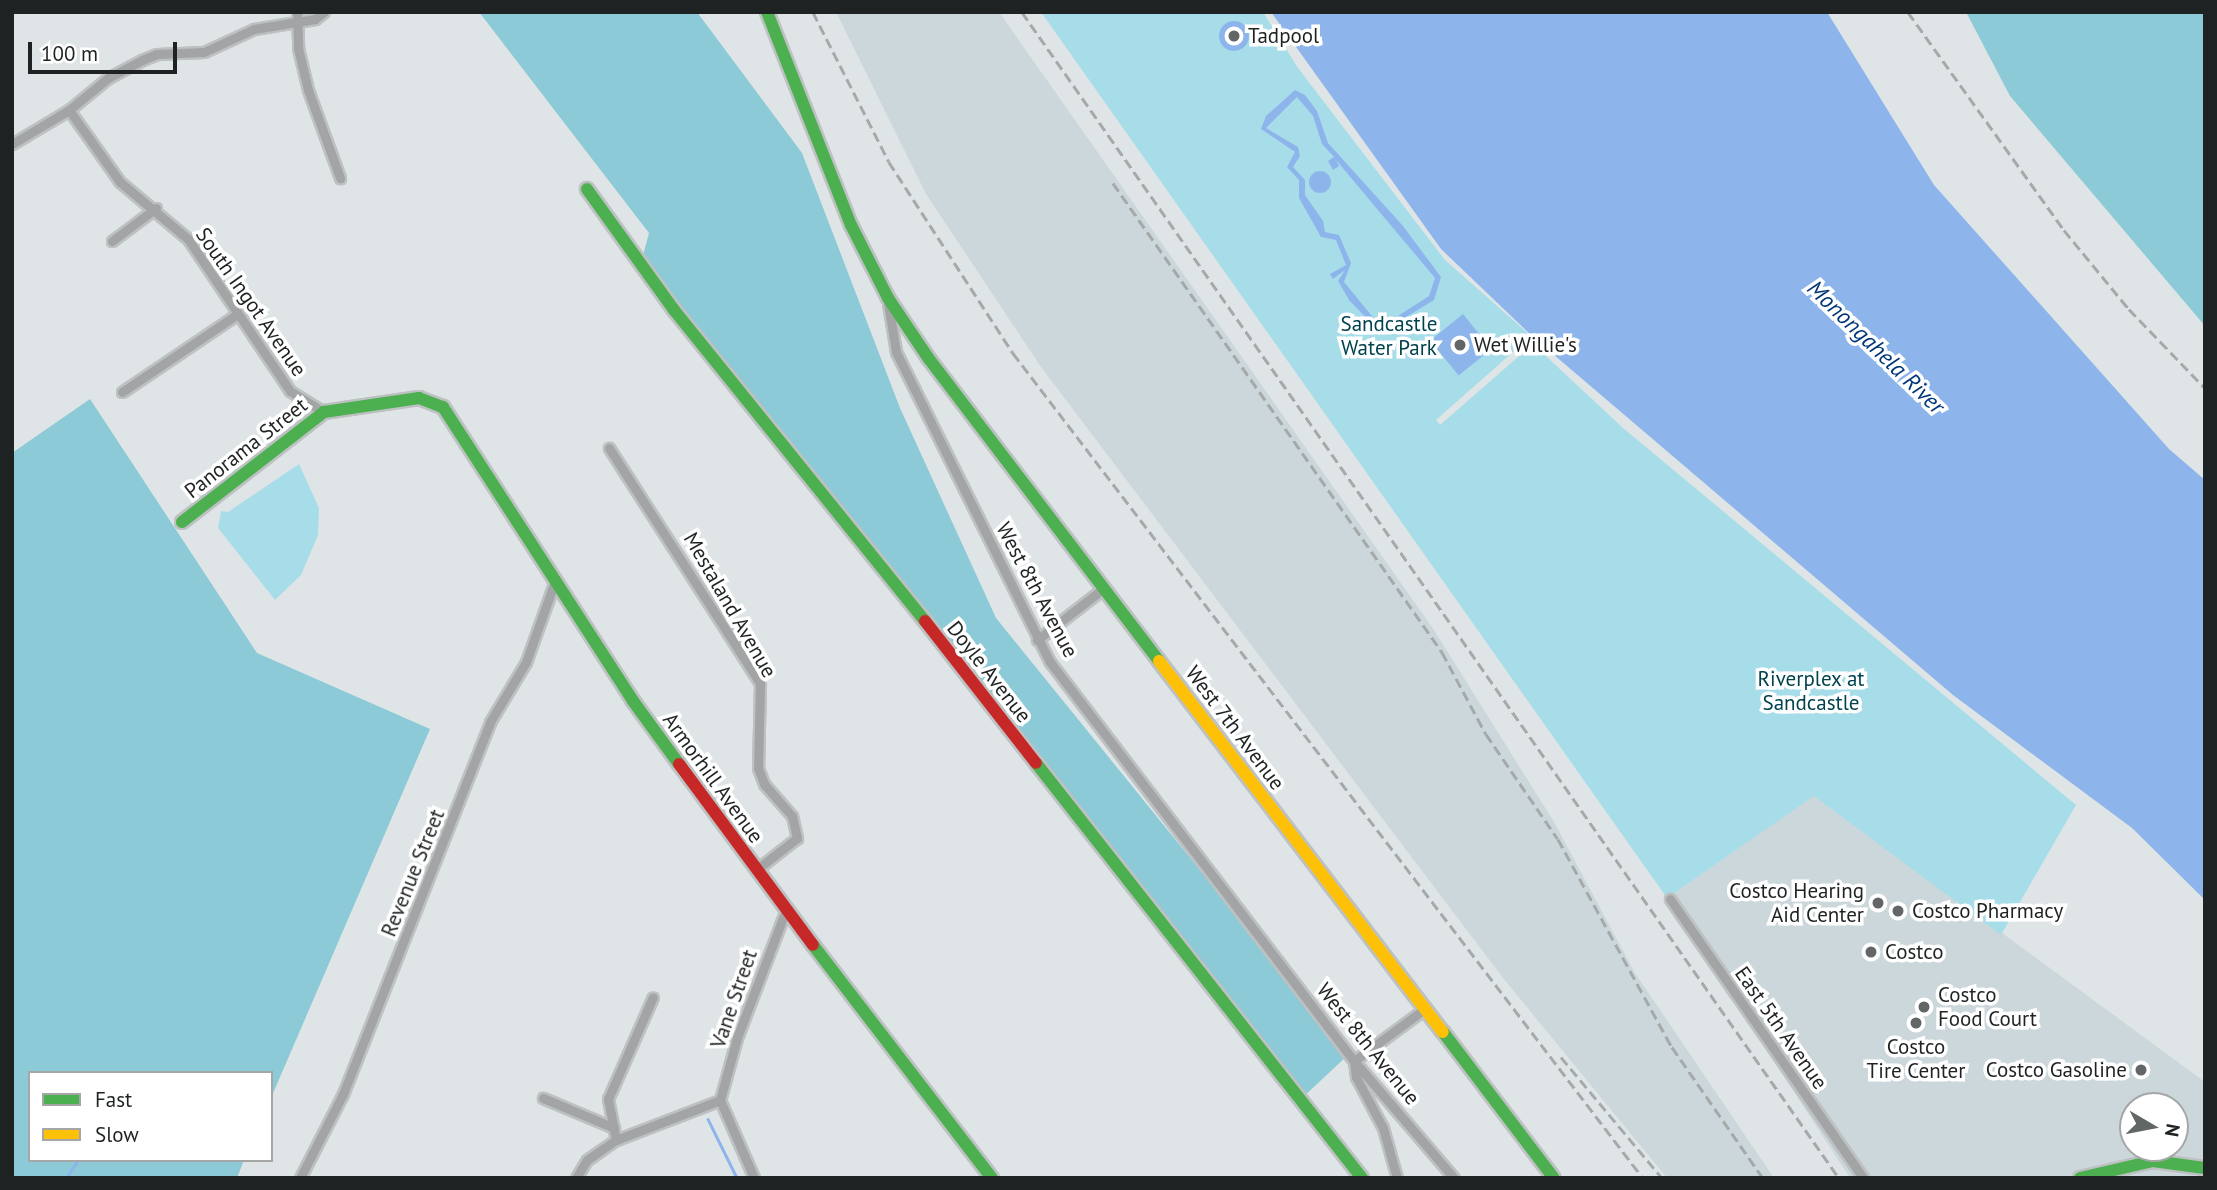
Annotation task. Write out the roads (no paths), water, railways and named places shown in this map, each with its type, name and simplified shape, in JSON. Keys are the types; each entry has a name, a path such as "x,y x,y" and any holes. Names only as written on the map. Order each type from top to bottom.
{"street":[{"path":"12,144 69,110 108,78 157,54 204,52 254,29 298,17 316,19 324,12"},
{"name":"West 8th Avenue","path":"767,12 851,225 888,298 896,352 1037,640 1354,1060 1454,1178"},
{"path":"298,17 298,48 308,90 340,178"},
{"name":"South Ingot Avenue","path":"69,110 120,182 156,208 188,239 236,315 290,391 324,412"},
{"name":"Doyle Avenue","path":"587,189 674,310 766,419 1362,1178"},
{"path":"112,241 156,208"},
{"name":"West 7th Avenue","path":"888,298 1104,588 1554,1178"},
{"path":"122,392 236,315"},
{"name":"Panorama Street","path":"182,522 324,412 419,398"},
{"name":"Armorhill Avenue","path":"419,398 443,407 455,419 555,581 634,701 786,911 992,1178"},
{"name":"Mestaland Avenue","path":"609,448 760,683 758,768 764,784 797,827 791,846 757,870"},
{"name":"Revenue Street","path":"300,1178 343,1094 490,722 526,662 555,581"},
{"path":"1037,640 1104,588"},
{"name":"East 5th Avenue","path":"1670,898 1863,1178"},
{"name":"Vane Street","path":"720,1100 737,1038 786,911"},
{"path":"616,1140 608,1099 653,997"},
{"path":"1396,1178 1383,1128 1356,1077 1354,1060 1426,1008"},
{"path":"543,1098 614,1128"},
{"path":"577,1177 587,1160 616,1140 720,1100 754,1178"},
{"path":"2080,1178 2153,1161 2205,1168"}],"water":[{"name":"Monongahela River","path":"1271,12 1827,12 1934,185 2169,449 2205,480 2205,900 2132,828 1953,695 1533,337 1441,249"},
{"name":"Tadpool","path":"1234,21 1245,25 1249,36 1245,47 1234,51 1223,47 1219,36 1223,25"},
{"path":"1295,90 1305,95 1317,111 1328,143 1403,226 1441,277 1434,300 1388,328 1375,327 1349,300 1338,281 1345,270 1333,279 1330,274 1346,265 1336,240 1321,237 1299,198 1299,180 1287,167 1295,152 1261,129 1266,116","holes":["1297,97 1313,116 1322,144 1334,157 1328,161 1333,170 1339,166 1336,160 1435,278 1429,296 1387,323 1376,321 1344,282 1351,263 1339,235 1325,232 1323,221 1305,195 1305,180 1293,167 1300,156 1298,147 1266,128"]},
{"path":"1320,171 1330,178 1331,182 1324,192 1320,193 1310,186 1309,182 1316,172"},
{"name":"Wet Willie's","path":"1463,314 1491,349 1459,375 1430,340"}],"waterway":[{"path":"708,1119 737,1178"},
{"path":"66,1178 77,1162"}],"railway":[{"path":"813,12 889,162 1013,353 1643,1178"},
{"path":"1022,12 1839,1178"},
{"path":"1908,12 2064,230 2129,309 2205,388"},
{"path":"1113,183 1442,652 1486,734 1558,839 1672,1047 1763,1178"},
{"path":"1561,1057 1662,1178"}],"place":[{"name":"Tadpool","path":"1234,36"},
{"name":"Wet Willie's","path":"1460,345"},
{"name":"Costco Hearing Aid Center","path":"1878,903"},
{"name":"Costco Pharmacy","path":"1898,911"},
{"name":"Costco","path":"1871,952"},
{"name":"Costco Food Court","path":"1924,1007"},
{"name":"Costco Tire Center","path":"1916,1023"},
{"name":"Costco Gasoline","path":"2141,1070"}],"park label":[{"name":"Sandcastle Water Park","path":"1389,336"},
{"name":"Riverplex at Sandcastle","path":"1811,691"}]}
